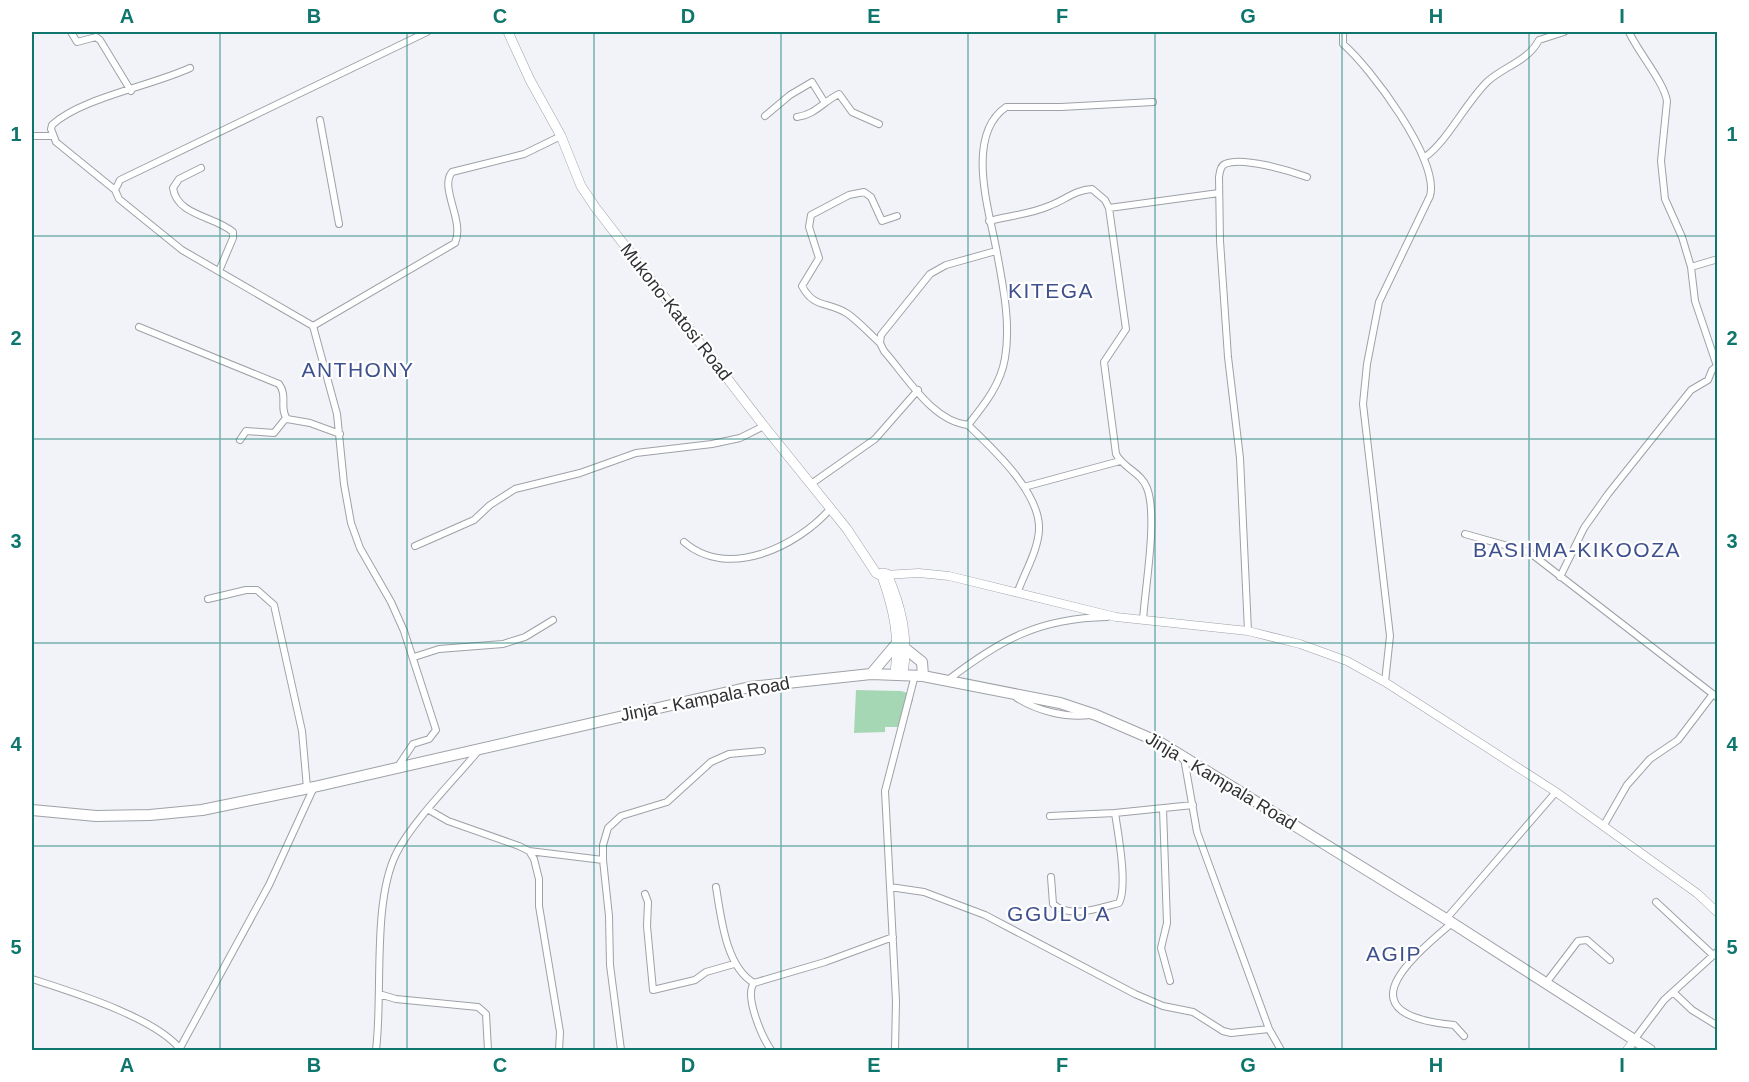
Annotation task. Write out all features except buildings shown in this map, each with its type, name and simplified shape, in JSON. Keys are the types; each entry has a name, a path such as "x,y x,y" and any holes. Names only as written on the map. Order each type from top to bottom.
{"highway":[{"path":"870,674 898,642"},
{"path":"907,650 922,662 919,675"},
{"name":"Jinja - Kampala Road","path":"32,810 96,816 150,815 202,810 310,788 399,765 750,687 870,674 919,675 1060,703 1096,715 1184,755 1650,1050"}],"main road":[{"name":"Mukono-Katosi Road","path":"508,32 530,80 561,136 581,186 609,227 882,574"},
{"path":"882,574 894,613 899,673"},
{"path":"882,574 899,604 907,650 899,673"}],"street":[{"path":"71,32 77,42 96,37 100,40 131,90"},
{"path":"115,190 120,180 427,32"},
{"path":"1343,32 1343,44 1355,54 1397,110 1425,157 1431,190 1381,296 1366,370 1364,404 1389,636 1385,682"},
{"path":"1425,157 1436,148 1489,80 1533,51 1539,40 1538,32"},
{"path":"1539,40 1564,32"},
{"path":"1560,577 1584,528 1608,494 1691,390 1708,380 1712,370 1718,366 1695,301 1691,267 1682,237 1665,199 1661,161 1666,92 1641,56 1629,32"},
{"path":"53,136 52,125 74,109 190,68"},
{"path":"765,116 790,95 812,82 825,103"},
{"path":"797,117 818,110 839,94 852,112 879,124"},
{"path":"968,425 986,403 998,382 1005,358 1007,332 996,251 982,175 983,149 989,129 1000,111 1006,107 1019,105 1054,108 1153,102"},
{"path":"320,120 339,224"},
{"path":"32,136 53,136 115,190 119,199 160,234 313,326 337,414 344,484 351,523 360,548 392,602 414,657 436,730 429,739 413,744 399,765"},
{"path":"313,326 455,243 459,226 448,185 452,172 524,153 561,136"},
{"path":"1248,632 1240,459 1228,357 1219,193 1221,168 1225,164 1235,162 1268,166 1307,177"},
{"path":"201,168 179,180 173,188 174,194 183,207 225,225 233,232 233,238 219,271"},
{"path":"989,221 1047,207 1066,199 1077,190 1092,189 1105,200 1109,208 1126,329 1104,362 1111,431 1120,461 1140,476 1149,496 1152,516 1143,620"},
{"path":"897,216 882,221 871,197 864,192 849,195 811,215 809,227 819,258 802,285 807,297 817,304 836,307 850,316 880,343 884,351 918,390 950,421 968,425 1024,487 1039,522 1039,532 1018,591"},
{"path":"1109,208 1219,193"},
{"path":"880,343 885,327 930,274 946,265 996,251"},
{"path":"1691,267 1718,259"},
{"path":"139,327 279,384 284,395 283,411 286,418"},
{"path":"811,484 874,439 918,390"},
{"path":"286,418 310,423 340,434"},
{"path":"240,440 246,430 274,433 286,418"},
{"path":"415,546 474,520 515,489 580,472 636,453 712,444 740,438 764,426"},
{"path":"1024,487 1120,461"},
{"path":"684,542 697,553 710,558 756,555 775,550 801,536 831,508"},
{"path":"1465,534 1529,552 1715,696 1678,740 1650,759 1627,785 1604,825"},
{"path":"882,574 949,576 1116,616 1248,632 1300,644 1347,661 1385,682 1556,792 1698,894 1718,913"},
{"path":"32,979 163,1031 181,1049 269,885 310,788 302,731 274,605 257,590 246,590 208,599"},
{"path":"948,680 986,652 1032,628 1064,619 1116,616"},
{"path":"414,657 439,649 503,644 525,637 553,620"},
{"path":"895,1050 893,937 885,791 919,675"},
{"path":"376,1050 384,897 389,870 403,842 481,747"},
{"path":"621,1050 612,986 609,916 603,860 603,845 608,828 621,816 667,802 711,762 729,754 762,751"},
{"path":"1184,755 1197,832 1269,1029 1281,1050"},
{"path":"1464,1036 1454,1025 1431,1023 1402,1011 1394,1002 1392,992 1396,979 1409,962 1449,921 1556,792"},
{"path":"1050,816 1115,813 1193,805"},
{"path":"1163,809 1167,923 1161,948 1170,981"},
{"path":"429,810 448,821 529,851 603,860"},
{"path":"1051,877 1053,904 1057,908 1086,911 1119,903 1122,898 1122,876 1115,813"},
{"path":"529,851 539,879 539,906 560,1032 559,1050"},
{"path":"716,887 720,917 734,964 744,977 754,983"},
{"path":"890,887 924,892 985,915 1135,994 1163,1006 1193,1012 1223,1031 1231,1033 1269,1029"},
{"path":"645,894 648,902 647,926 653,990 695,980 706,972 734,964"},
{"path":"1627,1050 1672,992 1715,953 1656,902"},
{"path":"771,1050 758,1024 751,997 750,988 754,983 825,962 893,937"},
{"path":"1546,983 1578,941 1587,940 1610,960"},
{"path":"1672,992 1692,1010 1718,1026"},
{"path":"379,994 396,999 478,1007 486,1014 488,1050"}],"green space":[{"path":"856,690 901,691 911,694 913,700 903,727 885,727 885,732 854,733"}],"district":[{"name":"KITEGA","path":"1051,291"},
{"name":"ANTHONY","path":"358,370"},
{"name":"BASIIMA-KIKOOZA","path":"1577,550"},
{"name":"GGULU A","path":"1059,914"},
{"name":"AGIP","path":"1394,954"}]}
